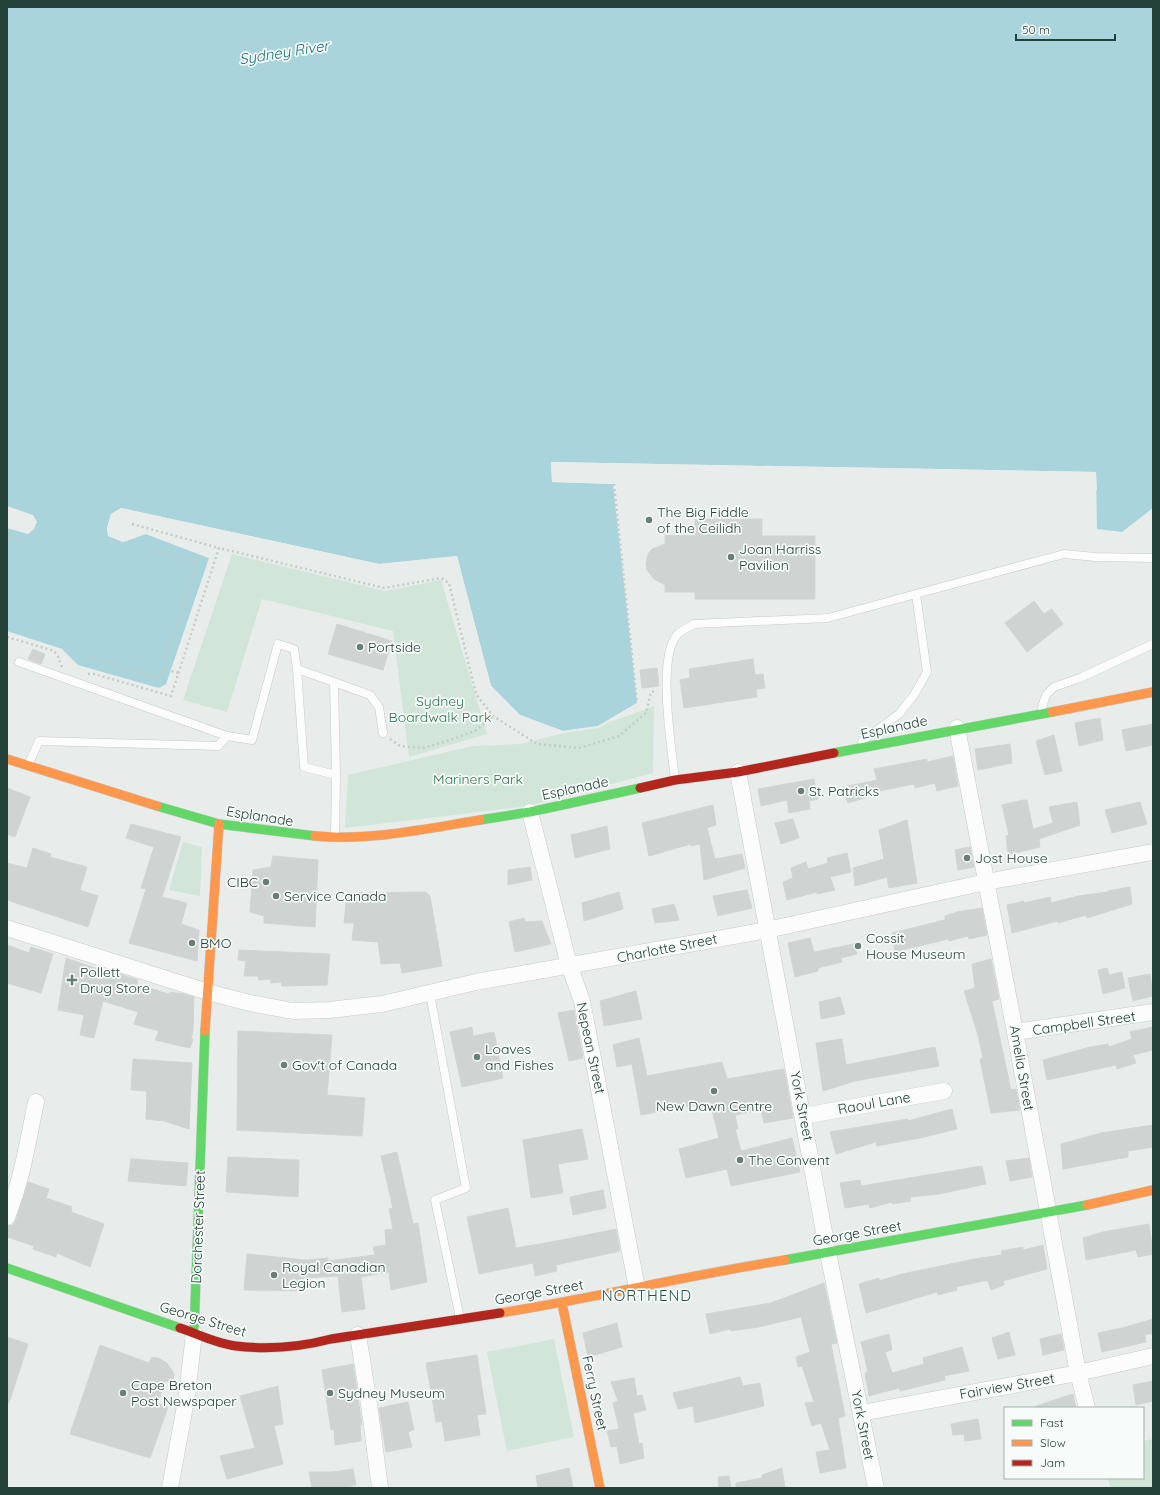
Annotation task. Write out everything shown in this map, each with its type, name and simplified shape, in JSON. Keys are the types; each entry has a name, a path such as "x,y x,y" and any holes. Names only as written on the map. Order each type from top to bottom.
{"street":[{"name":"Esplanade","path":"7,759 102,790 219,824 287,834 335,838 402,833 530,812 675,780 738,772 957,728 1153,692"},
{"name":"Amelia Street","path":"957,728 1078,1373 1087,1407"},
{"name":"York Street","path":"738,772 828,1253 876,1488"},
{"name":"Nepean Street","path":"530,812 568,965 582,1001 637,1288"},
{"name":"Dorchester Street","path":"170,1488 187,1395 194,1333 207,991 219,824"},
{"name":"Charlotte Street","path":"7,928 207,991 250,1003 293,1011 306,1011 382,1004 430,994 476,982 767,930 986,882 1153,852"},
{"name":"Campbell Street","path":"1015,1032 1153,1012"},
{"name":"Raoul Lane","path":"803,1116 944,1091"},
{"path":"7,1217 15,1198 36,1102"},
{"name":"George Street","path":"7,1268 235,1346 270,1349 304,1346 331,1339 562,1303 734,1268 828,1253 1048,1213 1153,1190"},
{"name":"Ferry Street","path":"562,1303 600,1488"},
{"path":"358,1335 370,1404 380,1488"},
{"name":"Fairview Street","path":"861,1413 1078,1373 1153,1356"}],"lane":[{"path":"675,780 666,690 668,656 677,634 694,624 828,618 1064,554 1095,558 1153,558"},
{"path":"848,751 899,714 914,694 927,672 916,594"},
{"path":"19,662 226,736 252,740 278,644 294,649 297,669 304,767 336,775"},
{"path":"1043,713 1042,707 1046,695 1054,687 1080,678 1153,644"},
{"path":"297,669 370,695 379,707 383,734"},
{"path":"334,682 336,775 335,838"},
{"path":"28,765 39,741 218,746 226,736"},
{"path":"430,994 466,1188 434,1200 460,1319"}],"path":[{"path":"614,484 638,703"},
{"path":"132,524 219,548 384,588 441,578 449,583 476,694 493,716 537,744 579,748 619,736 646,713 651,692 666,690"},
{"path":"7,537 22,541"},
{"path":"81,674 94,674 171,696 219,548"},
{"path":"93,658 159,679 197,562 152,549"},
{"path":"7,637 51,650 57,654 64,671"},
{"path":"162,668 178,674"},
{"path":"383,734 400,746 422,748 475,731 493,716"}],"green space":[{"name":"Sydney Boardwalk Park","path":"232,554 385,591 441,580 487,734 409,757 393,631 262,599 227,712 183,700"},
{"name":"Mariners Park","path":"654,706 653,773 528,806 345,828 348,775 473,746 520,744 616,720"},
{"path":"183,842 202,847 200,896 169,890"},
{"path":"554,1339 574,1437 507,1451 487,1352"},
{"path":"1153,1439 1153,1488 1110,1488 1108,1479 1144,1479 1144,1441"}],"water":[{"name":"Sydney River","path":"7,7 1153,7 1153,508 1122,532 1097,529 1096,472 551,462 552,482 613,484 637,703 598,726 563,731 520,715 491,686 457,556 379,564 121,508 111,514 107,528 108,536 123,542 146,534 209,558 166,684 159,688 78,665 62,649 7,631 7,528 28,534 34,529 37,522 33,515 7,506"}],"pier":[{"path":"551,462 1096,472 1097,490 1095,490 1094,474 553,464 554,480 614,482 616,484 552,482"},
{"path":"121,508 379,564 457,556 491,686 520,715 563,731 598,726 637,703 639,704 599,728 563,733 519,717 489,687 455,558 379,566 122,510 113,515 109,529 110,535 123,540 147,532 210,556 209,558 146,534 123,542 108,536 107,528 111,514"}],"building":[{"name":"Joan Harriss Pavilion","path":"695,519 762,519 762,536 815,536 815,599 695,599 695,592 665,592 665,585 654,579 647,570 646,564 648,554 652,549 665,544 665,535 695,536"},
{"path":"1034,601 1044,614 1052,609 1063,624 1027,652 1005,623"},
{"name":"Portside","path":"337,624 392,641 383,670 328,654"},
{"path":"33,649 45,654 41,664 28,659"},
{"path":"753,659 755,675 763,674 765,688 756,689 757,697 684,708 680,680 690,678 689,669"},
{"path":"657,668 659,686 642,688 640,670"},
{"path":"1100,718 1103,740 1079,746 1075,723"},
{"path":"1153,724 1153,745 1126,751 1122,730"},
{"path":"1054,735 1062,771 1045,775 1036,741"},
{"path":"1010,744 1012,763 978,770 975,749"},
{"path":"953,756 958,786 937,791 935,783 915,788 914,784 870,793 871,796 848,803 843,787 877,780 874,769 927,759 927,762"},
{"path":"814,779 818,799 809,801 810,809 789,813 787,800 761,806 758,789"},
{"path":"7,788 30,797 15,837 7,834"},
{"path":"1027,800 1033,829 1053,823 1049,807 1077,802 1080,825 1039,839 1040,847 1008,855 1006,836 1009,835 1002,805"},
{"path":"1140,802 1147,824 1112,833 1105,810"},
{"path":"713,805 716,825 707,828 715,859 742,854 745,868 704,880 700,844 691,846 691,844 649,856 642,823"},
{"path":"793,819 799,838 781,844 775,823"},
{"path":"907,820 917,883 889,888 887,877 855,886 853,868 884,859 879,830"},
{"path":"131,824 181,837 162,897 187,903 181,924 199,930 197,961 129,943 146,889 141,888 154,847 126,838"},
{"path":"607,826 610,849 575,858 571,835"},
{"name":"Jost House","path":"970,847 974,867 958,870 955,850"},
{"path":"33,848 51,854 50,857 87,867 80,890 98,896 88,927 7,900 7,863 27,868"},
{"path":"847,853 851,872 830,877 835,890 817,894 817,892 787,900 783,882 793,878 791,868 806,862 808,869 828,863 827,858"},
{"path":"273,856 318,860 315,927 264,923 264,916 250,912 253,870 271,867"},
{"path":"530,867 532,880 508,885 508,870"},
{"path":"1130,887 1132,904 1087,918 1086,915 1012,933 1007,905 1050,897 1051,903 1078,896"},
{"path":"747,890 752,908 718,916 713,896"},
{"path":"426,892 430,896 442,966 402,973 400,963 381,964 378,942 352,940 354,923 344,923 347,893"},
{"path":"619,892 623,909 584,921 582,903"},
{"path":"674,904 679,920 655,923 652,909"},
{"path":"982,908 987,935 969,939 968,936 949,941 948,939 895,952 892,933 945,920 945,916 957,912"},
{"path":"524,918 525,922 542,921 551,944 515,952 509,922"},
{"path":"810,938 814,952 854,944 857,954 841,958 842,962 818,968 818,971 795,977 788,943"},
{"path":"7,945 29,953 31,947 53,954 41,993 7,983"},
{"path":"239,950 330,954 327,985 282,986 281,982 271,983 270,979 259,980 258,976 244,976 246,961 238,960"},
{"path":"66,958 115,975 116,973 138,980 137,984 169,994 170,992 194,997 193,1031 191,1038 193,1039 190,1048 155,1040 159,1031 134,1024 138,1012 103,1001 94,1038 80,1035 84,1015 58,1010"},
{"path":"991,959 999,999 992,1001 1011,1090 1016,1089 1020,1110 991,1113 980,1059 983,1058 978,1035 964,991 975,988 972,964"},
{"path":"1107,968 1109,975 1122,972 1125,988 1103,994 1098,970"},
{"path":"1150,974 1153,996 1133,1001 1128,978"},
{"path":"636,991 642,1019 604,1026 600,1001"},
{"path":"840,997 845,1014 821,1019 819,1002"},
{"path":"574,1010 583,1058 569,1061 558,1013"},
{"name":"Loaves and Fishes","path":"472,1027 473,1036 494,1032 503,1078 462,1087 450,1032"},
{"path":"1152,1027 1153,1050 1133,1055 1136,1063 1117,1069 1116,1065 1047,1080 1043,1060 1090,1047 1108,1044 1109,1047 1132,1039 1130,1032"},
{"name":"Gov't of Canada","path":"238,1031 332,1035 327,1095 365,1098 362,1136 237,1130"},
{"path":"639,1038 647,1076 722,1062 727,1079 784,1069 793,1118 764,1123 761,1110 735,1115 738,1129 735,1129 741,1151 792,1138 800,1172 731,1186 727,1169 686,1178 679,1149 719,1138 710,1102 641,1115 632,1064 617,1067 613,1045"},
{"path":"842,1039 846,1065 935,1047 939,1066 855,1081 823,1091 816,1043"},
{"path":"133,1059 192,1063 189,1129 164,1121 146,1119 147,1091 131,1090"},
{"path":"952,1109 957,1129 877,1146 876,1142 836,1154 830,1132 908,1119 908,1121"},
{"path":"1153,1125 1153,1147 1128,1151 1128,1157 1063,1169 1061,1144 1101,1133"},
{"path":"582,1129 588,1159 558,1164 563,1193 531,1198 523,1140"},
{"path":"397,1152 413,1224 418,1223 427,1282 391,1290 389,1272 361,1277 365,1309 342,1312 338,1276 303,1278 303,1291 244,1290 247,1254 306,1260 328,1258 328,1261 375,1255 373,1247 386,1245 385,1230 393,1229 389,1209 393,1208 381,1156"},
{"path":"228,1157 299,1160 298,1197 226,1192"},
{"path":"1029,1158 1032,1177 1010,1181 1006,1161"},
{"path":"131,1159 188,1163 186,1186 128,1181"},
{"path":"982,1166 986,1184 939,1194 910,1197 911,1201 892,1204 892,1202 870,1208 869,1204 845,1208 840,1183 860,1180 861,1186"},
{"path":"28,1182 49,1189 46,1198 72,1207 71,1212 104,1224 90,1267 57,1253 56,1257 33,1249 34,1246 7,1237 7,1226 13,1225 16,1220"},
{"path":"603,1190 606,1208 573,1215 570,1197"},
{"path":"508,1208 516,1248 616,1229 620,1251 556,1265 557,1271 535,1276 533,1263 479,1274 467,1217"},
{"path":"1149,1224 1153,1254 1138,1257 1136,1250 1086,1260 1083,1238 1103,1232"},
{"path":"1043,1245 1047,1269 1003,1281 1004,1285 991,1290 988,1281 983,1281 956,1287 957,1290 938,1295 937,1292 866,1313 859,1284 879,1278 879,1281 902,1274 974,1259 1002,1255 1001,1251 1023,1247 1023,1250"},
{"path":"824,1283 837,1343 831,1344 845,1416 838,1418 846,1468 820,1473 816,1452 830,1450 821,1423 812,1426 805,1403 814,1402 802,1366 798,1367 796,1357 810,1352 801,1317 759,1327 731,1331 730,1329 710,1334 706,1314 771,1303"},
{"path":"1153,1319 1153,1333 1145,1335 1146,1342 1102,1352 1098,1333"},
{"path":"617,1323 622,1347 588,1357 583,1333"},
{"path":"1009,1332 1015,1355 998,1359 992,1338"},
{"path":"889,1334 892,1350 885,1352 892,1373 924,1364 923,1358 962,1347 969,1371 944,1376 945,1380 900,1391 899,1388 869,1396 865,1373 868,1372 861,1342"},
{"path":"1061,1334 1064,1350 1043,1355 1040,1339"},
{"path":"7,1337 28,1344 9,1403 7,1403"},
{"name":"Cape Breton Post Newspaper","path":"100,1345 149,1363 152,1357 158,1358 167,1363 174,1374 173,1383 165,1381 158,1403 168,1407 150,1458 70,1434"},
{"path":"477,1355 486,1414 477,1415 480,1435 445,1441 442,1421 436,1422 426,1363"},
{"path":"353,1364 362,1425 360,1425 361,1441 335,1445 334,1429 331,1430 322,1370"},
{"path":"740,1377 743,1386 760,1383 764,1406 695,1423 693,1406 678,1409 673,1393"},
{"path":"634,1378 637,1396 642,1395 646,1410 633,1413 639,1444 642,1443 644,1458 620,1464 617,1446 611,1447 607,1431 619,1429 613,1403 618,1401 611,1382"},
{"path":"1153,1381 1153,1401 1136,1405 1133,1385"},
{"path":"278,1386 283,1424 274,1426 283,1464 227,1479 220,1456 255,1448 240,1396"},
{"path":"1073,1394 1076,1407 1036,1407"},
{"path":"408,1402 414,1430 408,1432 412,1447 386,1452 379,1408"},
{"path":"978,1419 981,1439 965,1441 964,1434 953,1435 951,1424"},
{"path":"569,1468 573,1488 538,1488 536,1476"},
{"path":"782,1468 785,1488 736,1488 736,1483 762,1478 762,1475"},
{"path":"353,1469 356,1485 342,1488 312,1488 309,1472 333,1472"},
{"path":"729,1476 731,1488 719,1488 718,1477"}],"traffic: fast":[{"path":"834,753 1052,712"},
{"path":"480,820 530,812 640,788"},
{"path":"157,806 219,824 315,836"},
{"path":"194,1333 205,1031"},
{"path":"785,1260 1087,1205"},
{"path":"7,1268 180,1328"}],"traffic: slow":[{"path":"1052,712 1153,692"},
{"path":"7,759 157,806"},
{"path":"315,836 377,836 480,820"},
{"path":"205,1031 219,824"},
{"path":"1087,1205 1153,1190"},
{"path":"500,1313 713,1272 785,1260"},
{"path":"562,1303 600,1488"}],"traffic: jam":[{"path":"640,788 675,780 738,772 834,753"},
{"path":"180,1328 229,1345 272,1348 308,1344 331,1339 500,1313"}],"place":[{"name":"The Big Fiddle of the Ceilidh","path":"649,520"},
{"name":"Joan Harriss Pavilion","path":"731,557"},
{"name":"Portside","path":"360,647"},
{"name":"St. Patricks","path":"801,791"},
{"name":"Jost House","path":"967,858"},
{"name":"CIBC","path":"266,882"},
{"name":"Service Canada","path":"276,896"},
{"name":"BMO","path":"192,943"},
{"name":"Cossit House Museum","path":"858,946"},
{"name":"Pollett Drug Store","path":"72,980"},
{"name":"Loaves and Fishes","path":"477,1057"},
{"name":"Gov't of Canada","path":"284,1065"},
{"name":"New Dawn Centre","path":"714,1091"},
{"name":"The Convent","path":"740,1160"},
{"name":"Royal Canadian Legion","path":"274,1275"},
{"name":"Cape Breton Post Newspaper","path":"123,1393"},
{"name":"Sydney Museum","path":"330,1393"}],"district":[{"name":"NORTHEND","path":"647,1295"}]}
